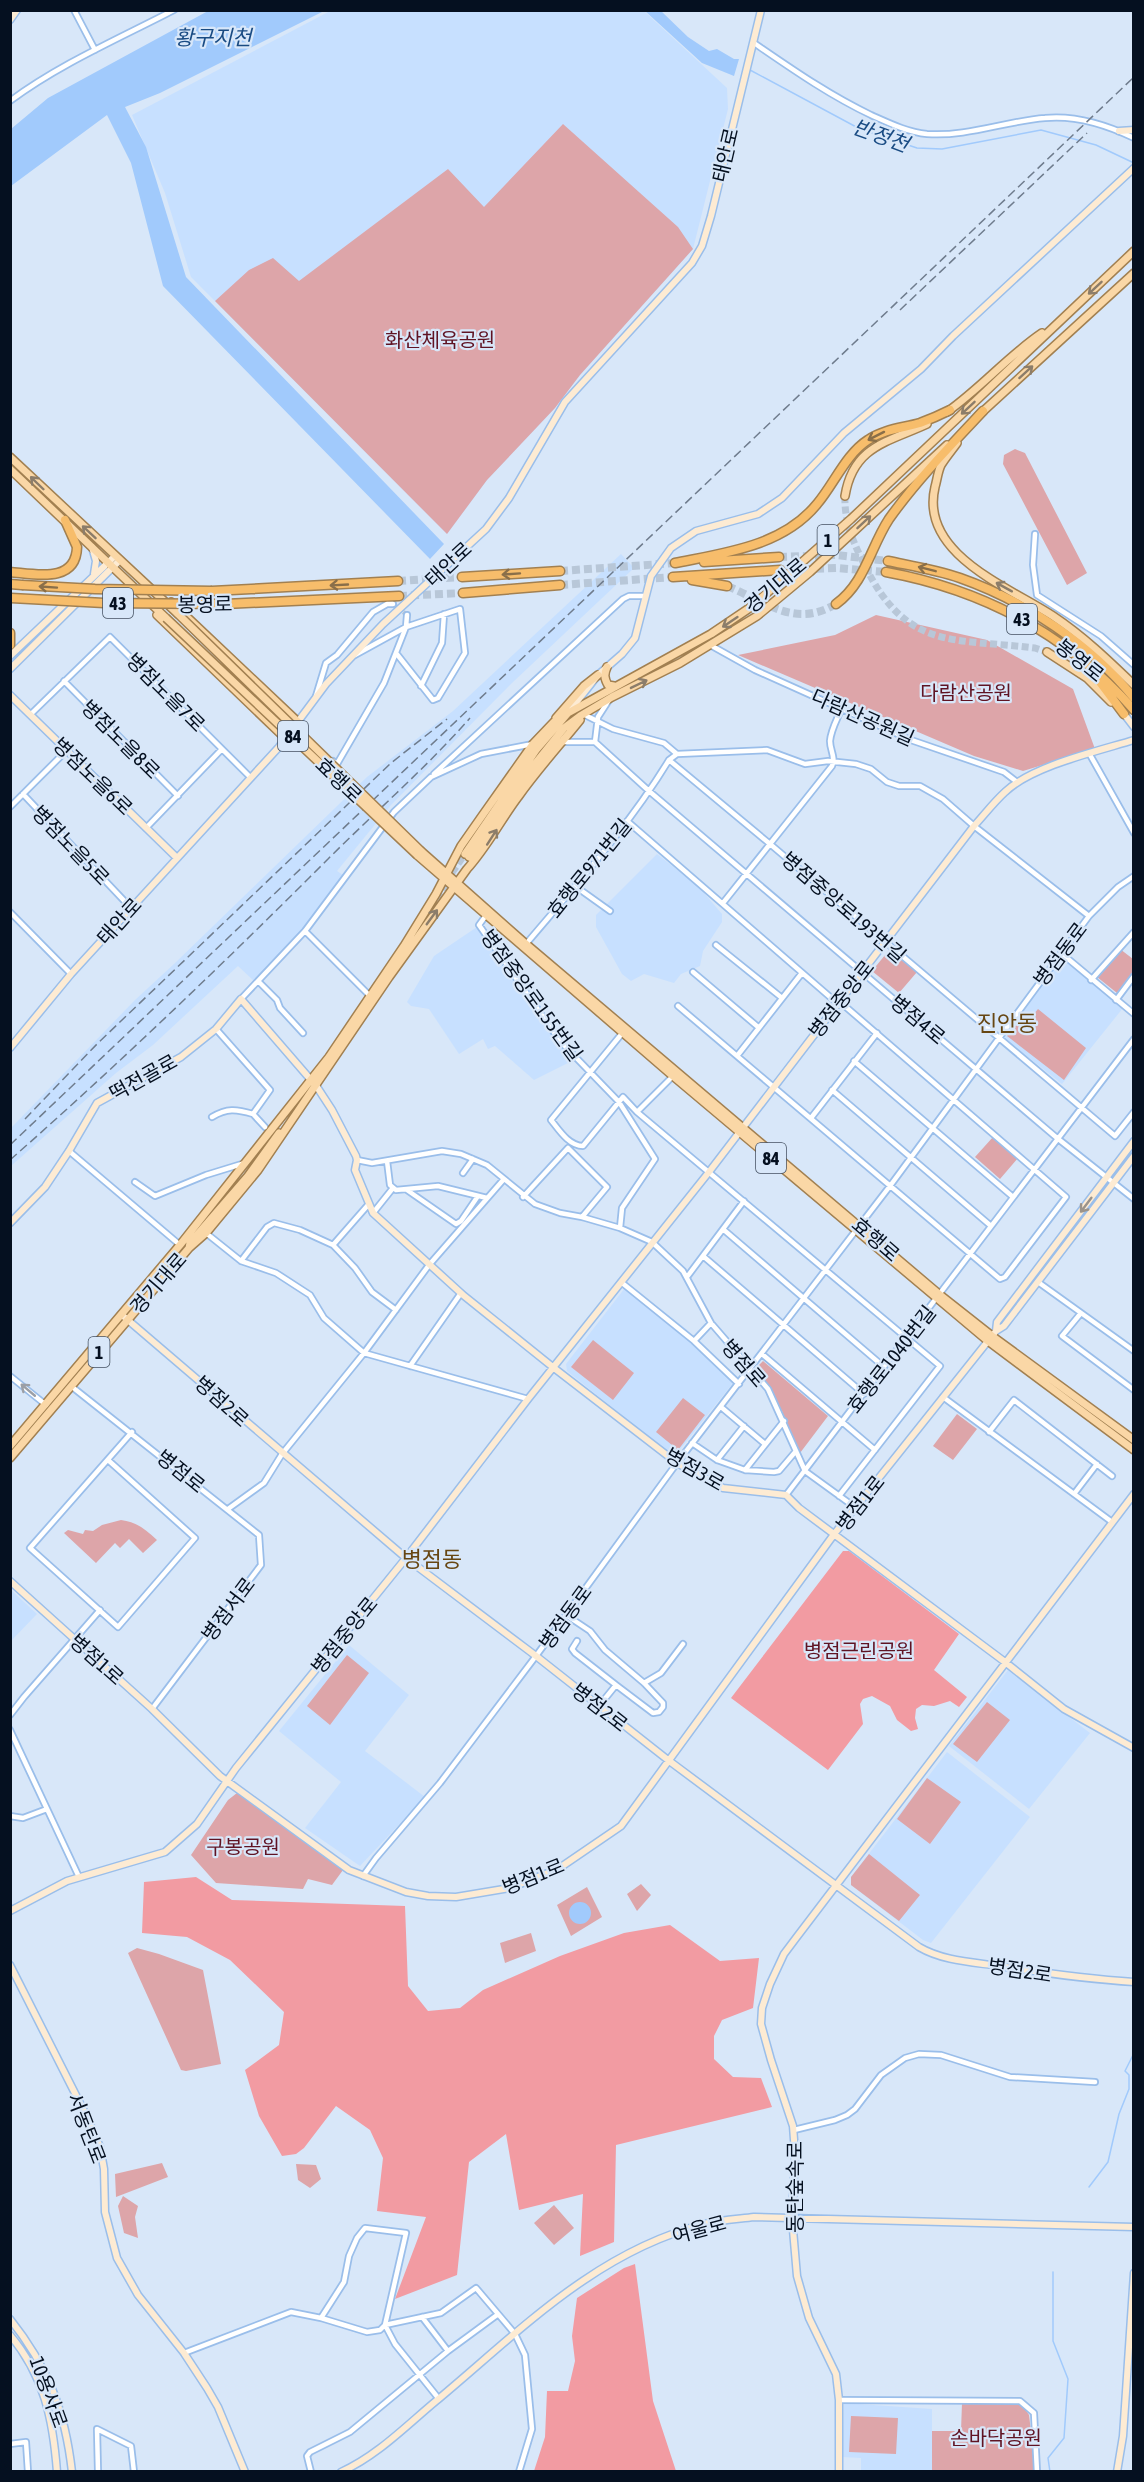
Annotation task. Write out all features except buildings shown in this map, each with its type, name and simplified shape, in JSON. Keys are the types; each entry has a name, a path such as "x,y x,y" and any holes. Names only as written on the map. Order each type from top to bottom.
{"highway":[{"path":"778,557 675,563 741,549 779,534 795,525 815,506 854,452 868,439 887,430 921,423 950,410"},
{"path":"836,604 857,583 882,530 898,507 983,411"},
{"path":"10,572 51,575 64,572 72,566 77,547 64,520"},
{"name":"봉영로","path":"888,561 960,578 992,591 1051,624 1086,650 1134,698"},
{"path":"727,586 673,578 780,570"},
{"path":"462,577 560,571"},
{"name":"봉영로","path":"886,572 933,582 977,597 1024,619 1078,657 1106,681 1134,710"},
{"name":"봉영로","path":"10,584 95,590 212,591 398,581"},
{"path":"463,593 560,585"},
{"name":"봉영로","path":"11,598 104,603 225,604 399,596"},
{"path":"10,633 11,652"},
{"path":"1086,650 1100,659 1134,691"},
{"path":"1078,657 1124,714"}],"main road":[{"name":"경기대로","path":"1134,251 851,519 751,607 711,634 568,713 536,750 467,855 549,745 585,714 612,697 712,646 757,616 810,572 1134,273"},
{"path":"845,496 852,472 870,450 885,441 936,420 976,390 1026,344 1057,324"},
{"path":"962,433 940,466 932,500 938,527 953,550 982,575 1067,626 1104,655 1134,685"},
{"name":"84","path":"10,457 178,614 419,853"},
{"name":"효행로","path":"10,469 166,618 487,914 939,1297 1134,1440"},
{"path":"141,580 152,585 184,614 297,724"},
{"path":"140,592 145,603 286,739"},
{"path":"1047,652 1086,678 1124,714"},
{"path":"607,667 604,674 606,680 608,685 614,686"},
{"path":"189,1248 206,1233 258,1170 310,1080 404,946 461,846 533,744 571,700 598,675"},
{"path":"554,722 568,713"},
{"name":"경기대로","path":"186,1238 201,1216 298,1101 317,1087 389,977 481,854 516,799 585,714"},
{"name":"효행로","path":"487,914 526,944 673,1076 741,1130"},
{"name":"경기대로","path":"10,1458 71,1386 180,1245 243,1172 298,1101"},
{"name":"경기대로","path":"10,1446 124,1317 189,1248 190,1243 248,1176 298,1101"},
{"name":"효행로","path":"992,1336 1134,1450"}],"street":[{"path":"10,20 17,10"},
{"path":"74,10 95,50"},
{"path":"10,102 38,80 174,10"},
{"name":"태안로","path":"10,1048 71,974 286,739 315,698 350,658 383,624 486,529 509,498 565,402 692,263 702,246 711,216 761,10"},
{"path":"754,43 835,98 899,128 925,134 948,134 1045,117 1067,117 1119,131 1134,138"},
{"path":"1119,131 1134,130"},
{"path":"568,713 598,675 635,638 644,596 655,568 671,548 696,531 758,513 782,498 844,433 921,369 953,336 1134,168"},
{"path":"1035,534 1033,565 1037,595 1101,636 1134,665"},
{"path":"10,669 94,578 96,561 92,546"},
{"path":"18,662 14,661 11,652 117,558"},
{"path":"357,1160 332,1110 317,1087 241,999 305,931 394,812 623,598 644,596"},
{"path":"315,698 326,663 337,655 373,612 387,604 393,604"},
{"path":"350,658 406,627 460,609 465,653 438,698 433,700 396,653"},
{"path":"421,686 441,643 444,614"},
{"path":"297,724 337,765 384,683 406,627 407,615"},
{"name":"병점노을7로","path":"30,714 110,637 222,749"},
{"name":"다람산공원길","path":"712,646 755,670 842,707 911,740 1004,772 1017,782"},
{"name":"병점노을8로","path":"64,681 178,796"},
{"name":"병점노을6로","path":"10,695 176,857"},
{"path":"560,742 595,742 598,717 612,697"},
{"path":"834,761 830,742 832,729 842,707"},
{"path":"585,714 597,723 613,729 664,742 677,754"},
{"path":"1124,714 1134,727"},
{"name":"병점중앙로","path":"10,1911 46,1891 79,1877 165,1852 197,1824 227,1781 406,1558 528,1399 709,1172 974,826 1017,782 1034,773 1089,753 1134,740"},
{"name":"병점4로","path":"595,742 649,791 1057,1138 1134,1199"},
{"path":"432,777 481,754 533,744"},
{"path":"146,828 222,749 251,778"},
{"path":"23,794 67,750"},
{"path":"649,791 669,760 677,754 760,750 805,764 814,761 856,764 871,770 887,782 899,786 920,786 943,799 1089,916"},
{"path":"1089,753 1134,833"},
{"path":"669,760 770,844 749,874 723,903"},
{"name":"병점중앙로193번길","path":"834,761 814,791 770,844 1115,1136 1134,1112"},
{"name":"효행로971번길","path":"526,944 576,886 649,791"},
{"name":"병점노을5로","path":"10,807 23,794 131,908"},
{"path":"627,821 1066,1197 1005,1277 1000,1279 678,1006"},
{"name":"병점동로","path":"363,1876 440,1783 692,1443 890,1186 909,1157 1089,916 1118,887 1134,876"},
{"path":"576,886 610,911"},
{"path":"10,912 71,974"},
{"name":"병점중앙로155번길","path":"487,914 479,925 560,1041 619,1102 655,1159 622,1208 620,1228"},
{"path":"305,931 370,996"},
{"path":"1091,980 1134,932"},
{"path":"716,945 782,998"},
{"path":"1061,953 1134,1014"},
{"path":"693,972 758,1028"},
{"path":"736,1056 802,973"},
{"path":"1116,1000 1134,976"},
{"path":"258,981 277,1000 280,1008 303,1033"},
{"name":"떡전골로","path":"10,1223 45,1187 97,1103 181,1057 216,1029 241,999"},
{"path":"216,1029 270,1090 253,1114"},
{"path":"619,1102 583,1146 576,1146 571,1142 551,1120 624,1031"},
{"path":"811,1118 877,1033"},
{"name":"효행로1040번길","path":"786,1495 1134,1039"},
{"path":"854,1061 1013,1197"},
{"path":"637,1112 673,1076"},
{"path":"832,1090 991,1226"},
{"name":"병점중앙로155번길","path":"619,1102 623,1097 637,1112 826,1270"},
{"path":"212,1117 224,1109 253,1114 265,1127"},
{"name":"병점1로","path":"992,1336 997,1322 1134,1141"},
{"path":"523,1197 568,1148 607,1187 582,1217"},
{"path":"69,1151 180,1245"},
{"name":"병점로","path":"357,1160 366,1164 442,1151 473,1158 487,1165 523,1197 549,1210 620,1228 652,1242 687,1277 711,1323 768,1389 784,1420 805,1471 856,1508"},
{"name":"병점1로","path":"10,1581 152,1709 227,1781 350,1870 406,1892 442,1897 491,1892 532,1880 572,1860 621,1826 835,1533 992,1336 1004,1326 1134,1156"},
{"path":"463,1173 473,1158"},
{"name":"병점3로","path":"357,1160 355,1170 373,1213 460,1293 554,1368 677,1463 723,1488 786,1495"},
{"path":"387,1161 388,1179 393,1188 400,1191 438,1186 486,1198"},
{"path":"135,1182 155,1196 206,1175 247,1162"},
{"path":"228,1509 264,1483 282,1454 364,1353 429,1265 504,1179"},
{"path":"373,1213 393,1188"},
{"path":"407,1190 456,1224 461,1221 478,1196"},
{"path":"687,1277 744,1202"},
{"path":"333,1245 368,1205"},
{"path":"241,1262 267,1227 274,1223 300,1230 333,1245 355,1268 372,1292 396,1310"},
{"path":"724,1230 884,1367"},
{"path":"206,1233 241,1262 276,1273 310,1295 324,1318 364,1353 528,1399"},
{"path":"703,1256 864,1394"},
{"path":"826,1270 940,1366 839,1496"},
{"path":"621,1282 694,1341 739,1384"},
{"path":"1038,1282 1134,1351"},
{"path":"410,1366 460,1293"},
{"path":"1081,1312 1062,1335 1134,1390"},
{"name":"병점2로","path":"124,1317 222,1398 233,1412 406,1558 668,1760 932,1955 1084,1979 1134,1983"},
{"path":"694,1341 711,1323"},
{"path":"762,1354 842,1423"},
{"path":"10,1376 46,1404"},
{"name":"병점로","path":"71,1386 228,1509"},
{"path":"943,1397 1112,1522"},
{"path":"989,1432 1014,1400 1112,1476"},
{"path":"721,1407 765,1444"},
{"path":"745,1470 784,1420"},
{"name":"효행로1040번길","path":"842,1423 875,1450"},
{"path":"717,1460 744,1426"},
{"path":"108,1460 195,1538 118,1627 30,1548 132,1432"},
{"path":"692,1443 717,1460 745,1470 777,1472 796,1451"},
{"path":"1074,1494 1097,1464"},
{"path":"836,1885 1134,1494"},
{"path":"786,1495 799,1508 835,1533 1064,1709 1134,1748"},
{"name":"병점서로","path":"152,1709 261,1565 260,1534 228,1509"},
{"path":"10,1715 100,1610"},
{"path":"566,1615 591,1631 605,1650 644,1683 663,1703 659,1712 653,1713 575,1653 572,1649 577,1641"},
{"path":"644,1683 661,1672 682,1644"},
{"path":"599,1706 616,1685"},
{"path":"10,1730 79,1877"},
{"path":"10,1816 23,1818 47,1809"},
{"name":"동탄숲속로","path":"836,1885 784,1954 762,2008 761,2024 794,2130 792,2218 798,2283 809,2318 836,2374 839,2400 839,2472"},
{"name":"서동탄로","path":"10,1965 100,2147 104,2169 105,2212 117,2258 138,2295 184,2353 218,2407 244,2472"},
{"path":"794,2130 847,2115 855,2109 881,2076 904,2058 919,2054 941,2055 1010,2077 1095,2082"},
{"name":"여울로","path":"341,2472 375,2451 554,2299 608,2263 660,2240 705,2224 754,2217 1134,2227"},
{"path":"184,2353 291,2312 321,2318 367,2332 380,2330 385,2325 406,2232 368,2226 357,2238 349,2256 344,2282 321,2318"},
{"path":"1117,2472 1123,2436 1134,2273"},
{"path":"385,2325 441,2313 476,2288 515,2334 525,2355 532,2428 519,2472"},
{"path":"311,2472 307,2456 310,2452 350,2432 448,2351 497,2315"},
{"path":"422,2317 448,2351"},
{"name":"10용사로","path":"10,2319 31,2346 49,2379 61,2416 72,2472"},
{"path":"385,2325 395,2344 439,2399"},
{"name":"10용사로","path":"10,2335 25,2355 47,2400 57,2472"},
{"path":"839,2400 1020,2401 1034,2413 1038,2472"},
{"path":"98,2472 97,2429 131,2446 134,2472"},
{"path":"10,2444 26,2442 28,2472"}],"shaded area":[{"path":"332,10 644,11 727,88 728,109 693,249 580,375 555,408 487,480 447,534 191,277 165,193 132,115"},
{"path":"621,554 634,568 512,683 391,805 337,871 343,875 302,930 255,982 238,966 153,1045 116,1073 11,1166 11,1128 135,1000 367,777 453,711"},
{"path":"657,854 699,887 722,914 722,922 703,951 700,966 681,974 674,983 644,974 631,981 622,974 596,927 596,915"},
{"path":"477,927 556,1042 568,1050 574,1060 534,1080 495,1046 488,1049 483,1039 459,1054 429,1009 411,1006 407,1002 434,956"},
{"path":"1062,959 1123,1008 1062,1084 1004,1038"},
{"path":"628,1284 686,1329 708,1354 737,1378 674,1457 567,1371 566,1364"},
{"path":"11,1590 37,1614 10,1641"},
{"path":"349,1645 409,1695 365,1751 425,1797 360,1866 305,1828 341,1782 279,1731"},
{"path":"1008,1670 1090,1733 1029,1809 949,1746"},
{"path":"947,1752 1030,1817 931,1943 923,1940 851,1885 851,1877"},
{"path":"844,2403 932,2409 932,2471 861,2471 861,2458 842,2457"}],"green space":[{"name":"화산체육공원","path":"563,124 678,227 693,249 580,375 555,408 487,480 447,534 215,301 249,270 273,258 299,281 448,169 484,207"},
{"path":"1015,449 1025,453 1087,573 1067,585 1003,464 1004,455"},
{"name":"다람산공원","path":"876,615 987,640 1073,689 1095,749 1023,771 974,756 738,655 835,635"},
{"path":"890,949 917,972 899,993 872,971"},
{"path":"1120,949 1133,959 1133,972 1117,993 1097,977"},
{"path":"1038,1009 1086,1048 1064,1080 1007,1036 1023,1017 1028,1021"},
{"path":"993,1137 1018,1158 1000,1179 975,1157"},
{"path":"593,1340 634,1373 613,1400 571,1367"},
{"path":"763,1361 828,1416 800,1453 797,1451 782,1411 757,1367"},
{"path":"683,1398 705,1415 678,1450 656,1432"},
{"path":"957,1414 977,1429 953,1460 933,1446"},
{"path":"121,1520 132,1522 157,1540 143,1553 129,1539 120,1548 115,1543 96,1563 64,1533 68,1530 83,1534 85,1530 93,1531 102,1525"},
{"name":"병점근린공원","path":"843,1551 849,1551 959,1634 934,1670 967,1697 959,1707 950,1701 934,1706 922,1705 916,1709 915,1718 918,1729 911,1731 897,1720 890,1706 872,1696 863,1699 860,1704 863,1724 828,1770 731,1698"},
{"path":"347,1655 369,1673 330,1725 307,1706"},
{"path":"987,1702 1010,1720 977,1762 953,1744"},
{"path":"927,1778 961,1802 930,1844 897,1819"},
{"name":"구봉공원","path":"237,1793 343,1870 332,1885 308,1879 303,1889 216,1883 191,1855 228,1800"},
{"path":"869,1854 920,1895 899,1921 851,1885 851,1877"},
{"path":"196,1877 232,1900 405,1906 408,1986 428,2011 460,2008 483,1990 560,1956 624,1933 670,1925 720,1961 759,1958 753,2008 722,2020 714,2036 714,2059 733,2077 761,2078 772,2107 616,2145 614,2242 580,2256 583,2194 519,2210 506,2134 469,2162 457,2275 395,2299 426,2217 377,2211 383,2158 370,2130 336,2106 304,2148 296,2154 282,2156 259,2116 245,2070 279,2045 284,2012 230,1960 187,1937 142,1933 144,1882"},
{"path":"641,1884 651,1895 637,1911 627,1894"},
{"path":"587,1887 602,1917 571,1936 557,1905"},
{"path":"531,1933 536,1951 505,1963 500,1943"},
{"path":"137,1948 203,1970 221,2064 181,2070 128,1953"},
{"path":"162,2163 168,2177 116,2197 115,2174"},
{"path":"296,2164 316,2165 321,2179 310,2188 298,2180"},
{"path":"123,2196 138,2206 135,2217 138,2238 124,2233 118,2206"},
{"path":"554,2205 574,2228 554,2245 534,2223"},
{"path":"635,2264 653,2401 676,2471 534,2471 545,2437 547,2391 568,2391 575,2361 572,2336 577,2298 624,2268"},
{"name":"손바닥공원","path":"1020,2401 1029,2415 1036,2471 932,2472 932,2431 961,2431 962,2403"},
{"path":"851,2416 898,2418 896,2454 849,2452"}],"water":[{"name":"황구지천","path":"208,11 324,11 160,93 125,107 146,147 186,277 444,544 430,559 163,286 131,163 107,115 11,186 11,129 48,98"},
{"path":"645,11 661,11 688,37 709,51 717,49 734,59 739,59 734,76 702,63"},
{"path":"576,1902 584,1902 591,1909 591,1917 584,1924 576,1924 569,1917 569,1909"}],"waterway":[{"name":"반정천","path":"750,70 860,129 917,148 942,149 1041,130 1096,145 1134,163"},
{"path":"1089,2187 1108,2162 1119,2114 1129,2089 1129,2075 1125,2071 1134,2053"},
{"path":"1050,2472 1048,2458 1064,2438 1068,2379 1053,2341 1053,2272"}],"tunnel":[{"path":"845,496 850,533 865,566 881,594 898,613 916,627 935,635 957,640 1035,648 1047,652"},
{"path":"779,557 836,555 888,561"},
{"path":"560,571 675,563"},
{"path":"780,570 837,568 886,572"},
{"path":"398,581 462,577"},
{"path":"560,585 673,577"},
{"path":"727,586 767,605 793,613 807,614 836,604"},
{"path":"399,596 463,593"},
{"path":"393,604 407,615"},
{"path":"446,881 465,854"},
{"path":"409,943 452,881"},
{"path":"299,1103 313,1083"}],"railway":[{"path":"10,1145 1134,77"},
{"path":"900,310 1087,133"},
{"path":"10,1160 92,1087 211,974 418,772 470,718"},
{"path":"25,1119 98,1043 391,763 447,719"}],"district":[{"name":"진안동","path":"1007,1023"},
{"name":"병점동","path":"432,1559"}]}
